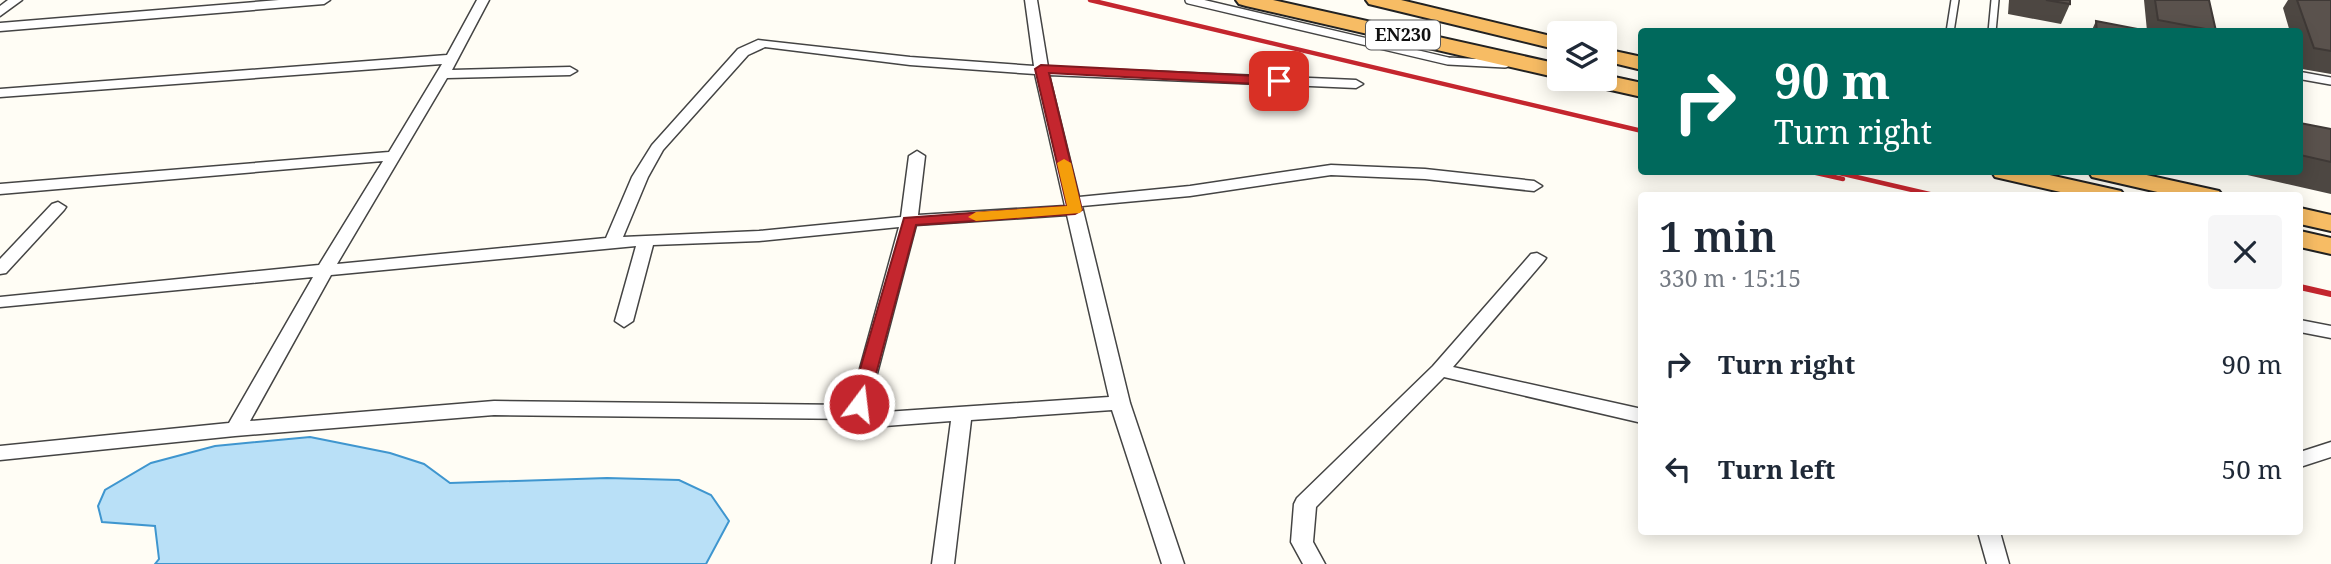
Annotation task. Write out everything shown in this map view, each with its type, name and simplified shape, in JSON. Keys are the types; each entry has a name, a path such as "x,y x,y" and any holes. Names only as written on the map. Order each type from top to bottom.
{"highway":[{"name":"EN230","path":"1246,0 1547,68"},
{"name":"EN230","path":"1376,0 1547,41"},
{"path":"1617,58 1638,63"},
{"path":"1617,84 1638,89"},
{"path":"2018,175 2094,192"},
{"path":"2115,175 2192,192"},
{"path":"2303,217 2331,223"},
{"path":"2303,240 2331,246"}],"street":[{"path":"0,12 16,0"},
{"path":"0,27 324,0"},
{"path":"235,429 483,0"},
{"path":"1031,0 1041,69 1120,402 1172,564"},
{"path":"612,242 640,177 657,148 724,73 755,44 873,57 1041,69 1356,84"},
{"path":"0,93 447,66 570,71"},
{"path":"0,189 393,156"},
{"path":"862,412 859,404 909,221 917,156"},
{"path":"0,302 612,242 759,236 1074,206 1331,170 1425,174 1534,186"},
{"path":"0,269 58,207"},
{"path":"624,321 646,241"},
{"path":"1314,564 1302,542 1305,503 1440,370 1537,258"},
{"path":"2303,327 2331,332"},
{"path":"1440,370 1638,415"},
{"path":"0,453 235,429 494,408 862,412 885,419 1120,402"},
{"path":"943,564 962,414"},
{"path":"2303,459 2331,449"},
{"path":"1990,535 1998,564"}],"lane":[{"path":"1189,0 1448,61 1534,65"},
{"path":"1951,28 1955,0"},
{"path":"1992,28 1994,0"},
{"path":"2303,76 2331,81"}],"water":[{"path":"310,437 390,453 424,464 450,483 607,478 679,480 711,495 729,521 706,564 155,564 159,559 155,526 102,522 98,506 105,490 151,463 215,446"}],"building":[{"path":"2046,0 2070,0 2070,4"},
{"path":"2155,0 2209,0 2215,28 2200,28 2158,20"},
{"path":"2297,0 2331,0 2331,51 2314,48"},
{"path":"2096,21 2132,28 2097,28"},
{"path":"2303,124 2331,129 2331,162 2303,156"}],"railway":[{"path":"1090,0 1638,130"},
{"path":"1825,175 1843,179"},
{"path":"1848,175 1921,192"},
{"path":"2303,288 2331,294"}],"slow traffic":[{"path":"976,217 1075,210 1064,163"}],"route":[{"path":"859,404 909,221 1075,210 1041,69 1279,81"}]}
